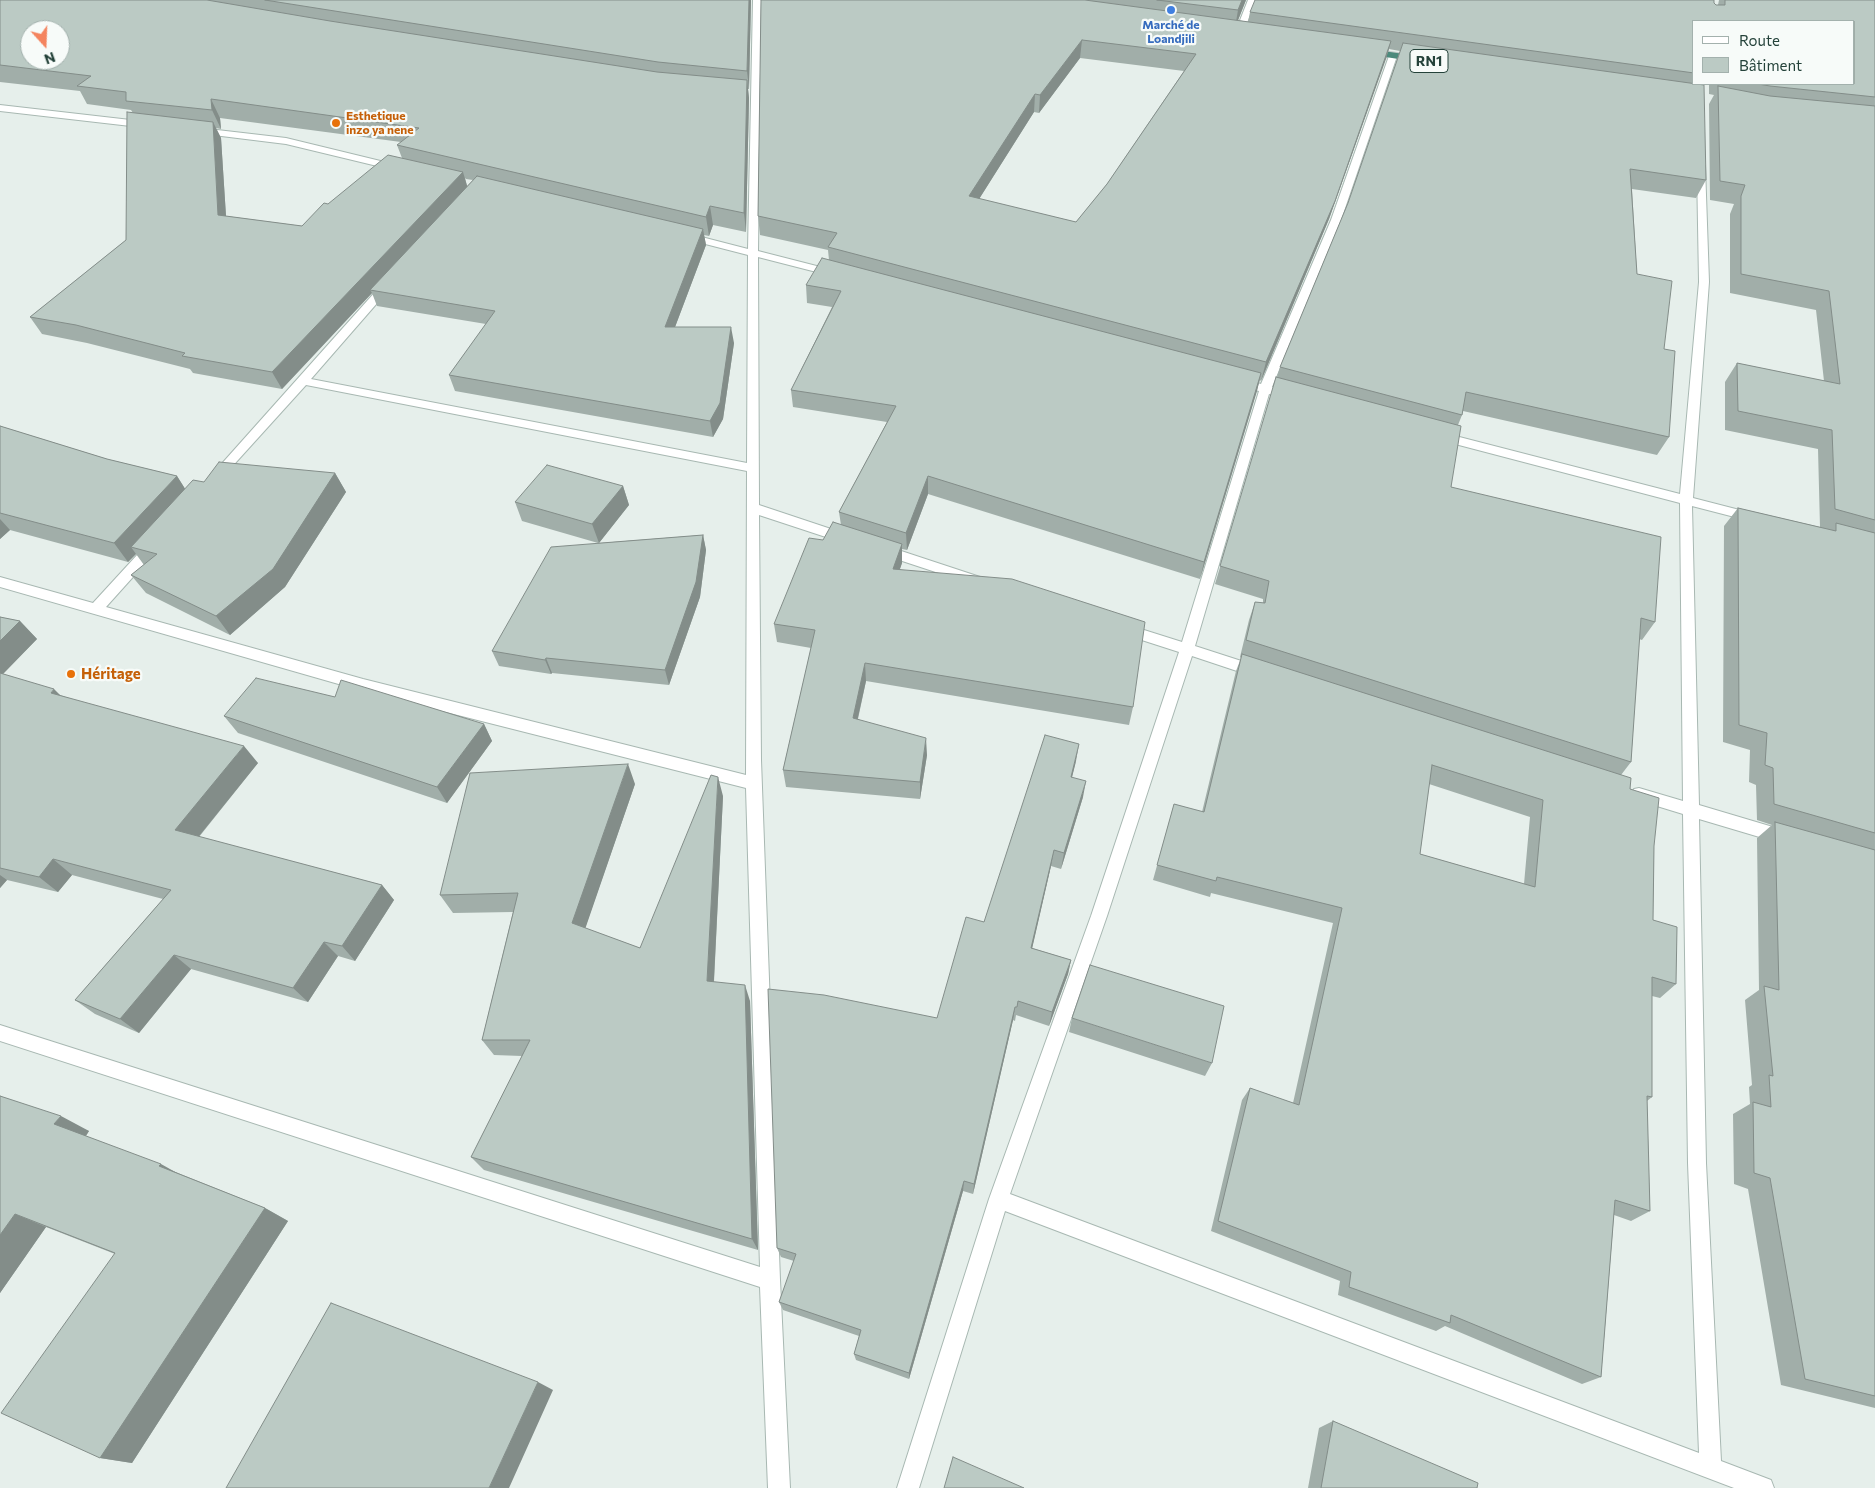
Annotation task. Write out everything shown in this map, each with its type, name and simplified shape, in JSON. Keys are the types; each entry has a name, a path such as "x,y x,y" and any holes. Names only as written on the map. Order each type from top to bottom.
{"highway":[{"path":"1229,32 1249,35"},
{"name":"RN1","path":"1364,52 1432,61"}],"street":[{"path":"757,0 751,93 753,251 753,783 779,1488"},
{"path":"1239,33 1252,0"},
{"path":"908,1488 999,1199 1099,916 1188,650 1264,389 1336,220 1393,56"},
{"path":"0,108 158,126"},
{"path":"188,130 286,141 411,171"},
{"path":"1702,156 1704,282 1686,501 1697,1163 1710,1468"},
{"path":"677,234 753,251 847,277"},
{"path":"209,485 399,272"},
{"path":"1226,379 1303,399"},
{"path":"303,381 753,468"},
{"path":"1427,432 1762,520"},
{"path":"753,508 989,585"},
{"path":"95,610 162,536"},
{"path":"0,582 372,687 753,783"},
{"path":"1112,625 1272,676"},
{"path":"1627,790 1692,811 1798,841"},
{"path":"0,1033 770,1280"},
{"path":"999,1199 1763,1488"}],"building":[{"path":"0,0 207,0 657,72 747,80 744,213 710,206 706,217 397,145 419,128 211,99 212,110 126,101 126,92 77,86 91,76 41,70 70,70 70,20 20,20 20,67 0,65"},
{"path":"265,0 749,0 747,71 658,62"},
{"path":"761,0 1085,0 1391,41 1335,201 1266,362 828,247 837,233 758,216","holes":["1082,40 1196,54 1107,184 1076,222 969,196 1035,94 1040,95"]},
{"path":"1157,0 1242,0 1238,10"},
{"path":"1255,0 1714,0 1716,5 1725,5 1725,0 1875,0 1875,97 1764,85 1855,85 1855,20 1692,20 1692,73 1250,12"},
{"path":"1403,43 1692,83 1692,85 1704,85 1706,180 1630,169 1637,274 1672,281 1664,349 1675,351 1669,437 1466,392 1462,415 1280,367 1348,203"},
{"path":"1718,86 1770,96 1875,106 1875,520 1835,509 1832,430 1738,411 1737,363 1840,384 1829,291 1741,274 1741,196 1745,185 1720,181"},
{"path":"127,112 213,122 218,215 302,226 324,203 328,204 388,155 463,172 272,372 182,356 185,353 76,325 30,317 126,240"},
{"path":"477,176 703,229 665,327 731,327 720,403 710,421 449,375 495,311 370,290"},
{"path":"822,258 1261,373 1204,562 928,476 906,533 839,512 896,406 791,390 841,291 806,285"},
{"path":"1276,377 1461,426 1451,487 1661,537 1655,622 1641,618 1631,762 1246,640 1255,602 1265,603 1269,581 1220,566"},
{"path":"0,426 107,459 177,476 114,543 0,513"},
{"path":"219,462 335,473 273,569 216,616 131,575 157,554 131,547 193,480 204,482"},
{"path":"547,465 623,486 592,524 515,502"},
{"path":"1738,508 1836,531 1836,523 1875,533 1875,833 1774,804 1773,768 1765,765 1767,733 1739,725"},
{"path":"833,522 902,544 893,569 1012,579 1145,622 1133,707 865,663 853,718 926,738 920,782 783,770 815,630 774,624 809,538 823,540"},
{"path":"703,535 696,582 665,670 546,658 545,660 492,651 551,547"},
{"path":"0,617 20,621 0,641"},
{"path":"1242,654 1631,778 1630,789 1659,798 1654,846 1653,920 1677,927 1676,984 1652,977 1652,1097 1647,1096 1650,1211 1615,1200 1601,1377 1451,1315 1450,1323 1349,1287 1351,1272 1218,1221 1250,1088 1299,1105 1342,908 1217,877 1216,881 1157,865 1174,804 1204,812","holes":["1432,765 1543,800 1535,887 1420,854"]},
{"path":"0,673 54,689 51,693 244,746 175,830 382,885 342,946 324,942 293,988 174,955 120,1019 75,1000 171,890 53,859 39,877 0,868"},
{"path":"256,678 335,697 341,680 484,724 437,787 224,716"},
{"path":"1045,735 1079,744 1071,777 1086,781 1064,853 1054,850 1031,948 1071,960 1052,1012 1018,1001 1017,1007 1015,1007 974,1184 964,1181 909,1373 854,1354 861,1330 779,1302 796,1254 777,1248 768,989 824,995 937,1018 966,917 984,922"},
{"path":"628,764 572,923 640,948 711,775 718,777 707,981 745,985 752,1239 471,1157 530,1040 482,1040 518,893 440,895 470,773"},
{"path":"1775,822 1875,850 1875,1396 1805,1379 1770,1178 1754,1173 1753,1102 1771,1107 1769,1075 1773,1076 1764,986 1779,990"},
{"path":"1090,965 1224,1006 1212,1063 1072,1018"},
{"path":"0,1096 61,1116 54,1124 161,1164 159,1166 265,1208 100,1458 1,1413 115,1253 15,1214 0,1235"},
{"path":"331,1303 538,1382 489,1488 226,1488"},
{"path":"1333,1421 1478,1483 1477,1488 1321,1488"},
{"path":"953,1457 1024,1488 944,1488"}],"place":[{"name":"Marché de Loandjili","path":"1171,10"},
{"name":"Esthetique inzo ya nene","path":"336,123"},
{"name":"Héritage","path":"71,674"}]}
